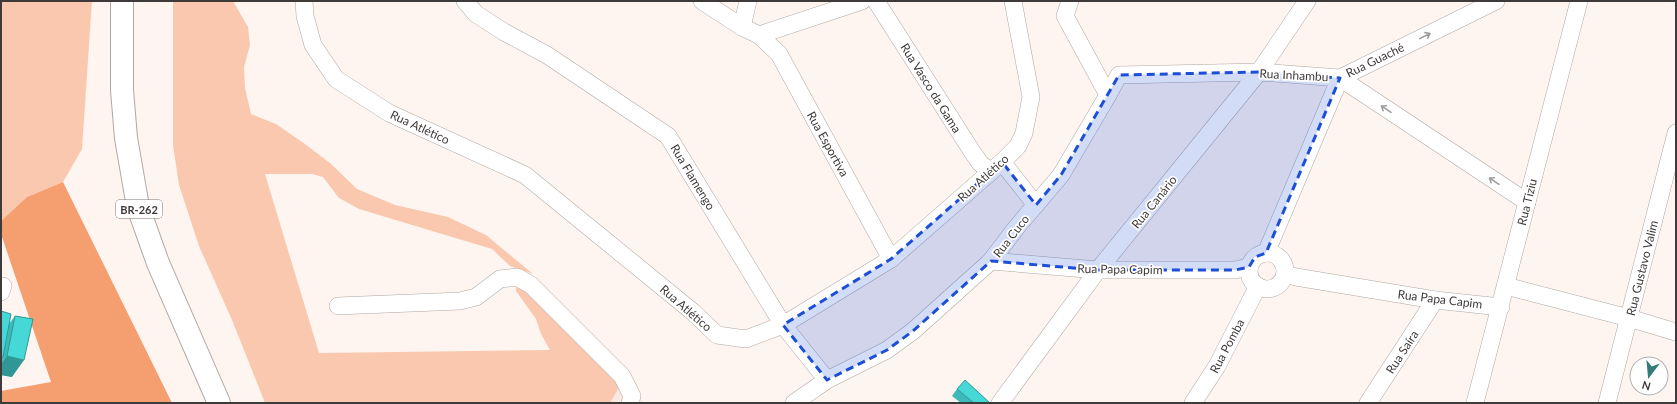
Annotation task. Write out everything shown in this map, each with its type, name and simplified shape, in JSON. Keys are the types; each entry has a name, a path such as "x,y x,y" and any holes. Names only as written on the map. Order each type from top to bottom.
{"main road":[{"name":"BR-262","path":"122,1 122,90 126,138 138,208 158,263 219,403"}],"street":[{"name":"Rua Atlético","path":"304,1 305,16 313,45 336,79 389,114 525,175 693,312 717,336 746,339 783,325 891,259 997,167 1018,146 1024,133 1031,97 1013,1"},
{"name":"Rua Flamengo","path":"465,1 476,14 504,32 547,55 668,136 783,325 827,380"},
{"name":"Rua Esportiva","path":"702,1 742,27 759,35 779,54 891,259"},
{"path":"742,27 748,1"},
{"path":"759,35 862,1"},
{"name":"Rua Vasco da Gama","path":"876,1 980,163 997,167 1036,205"},
{"path":"1070,1 1065,16 1108,95"},
{"name":"Rua Canário","path":"1000,403 1098,270 1259,72 1307,1"},
{"name":"Rua Guaché","path":"1266,253 1340,78 1496,1"},
{"name":"Rua Tiziu","path":"1475,403 1579,1"},
{"name":"Rua Inhambu","path":"1108,95 1119,75 1259,72 1340,78 1527,202"},
{"name":"Rua Cuco","path":"794,403 827,380 887,350 913,332 991,261 1016,228 1061,175 1108,95"},
{"name":"Rua Gustavo Valim","path":"1606,403 1676,133"},
{"path":"1266,253 1280,259 1285,268 1285,274 1280,284 1275,287 1263,289 1250,278 1249,267 1255,257 1266,253"},
{"name":"Rua Papa Capim","path":"991,261 1098,270 1235,270 1249,267"},
{"name":"Rua Papa Capim","path":"1285,274 1436,300 1501,307"},
{"path":"338,306 460,301 476,297 500,279 517,277 532,285 622,376 632,396 630,403"},
{"name":"Rua Pomba","path":"1193,403 1218,366 1258,286"},
{"path":"1506,286 1629,318 1676,332"},
{"name":"Rua Saíra","path":"1368,403 1436,300"}],"highlighted area":[{"path":"1259,72 1340,78 1266,253 1255,257 1249,267 1235,270 1098,270 991,261 913,331 887,350 827,380 783,325 891,259 1002,162 1036,205 1061,175 1119,75"}],"shaded area":[{"path":"1,1 92,1 82,149 63,182 27,197 1,221"},
{"path":"173,1 233,1 248,27 250,45 244,67 245,88 251,114 276,124 305,144 330,163 357,189 395,205 448,217 486,235 533,274 510,266 492,249 359,209 339,198 323,177 312,174 265,174 319,353 550,350 541,334 536,319 516,291 517,277 624,379 610,403 265,403 232,320 199,246 179,185 173,145"},
{"path":"63,182 172,403 1,403 1,391 51,382 1,234 1,221 27,197"},
{"path":"624,379 644,403 610,403"}],"building":[{"path":"1,311 11,314 3,357 1,357"},
{"path":"15,316 33,319 24,360 7,356"},
{"path":"965,380 990,403 974,403 957,389"}]}
